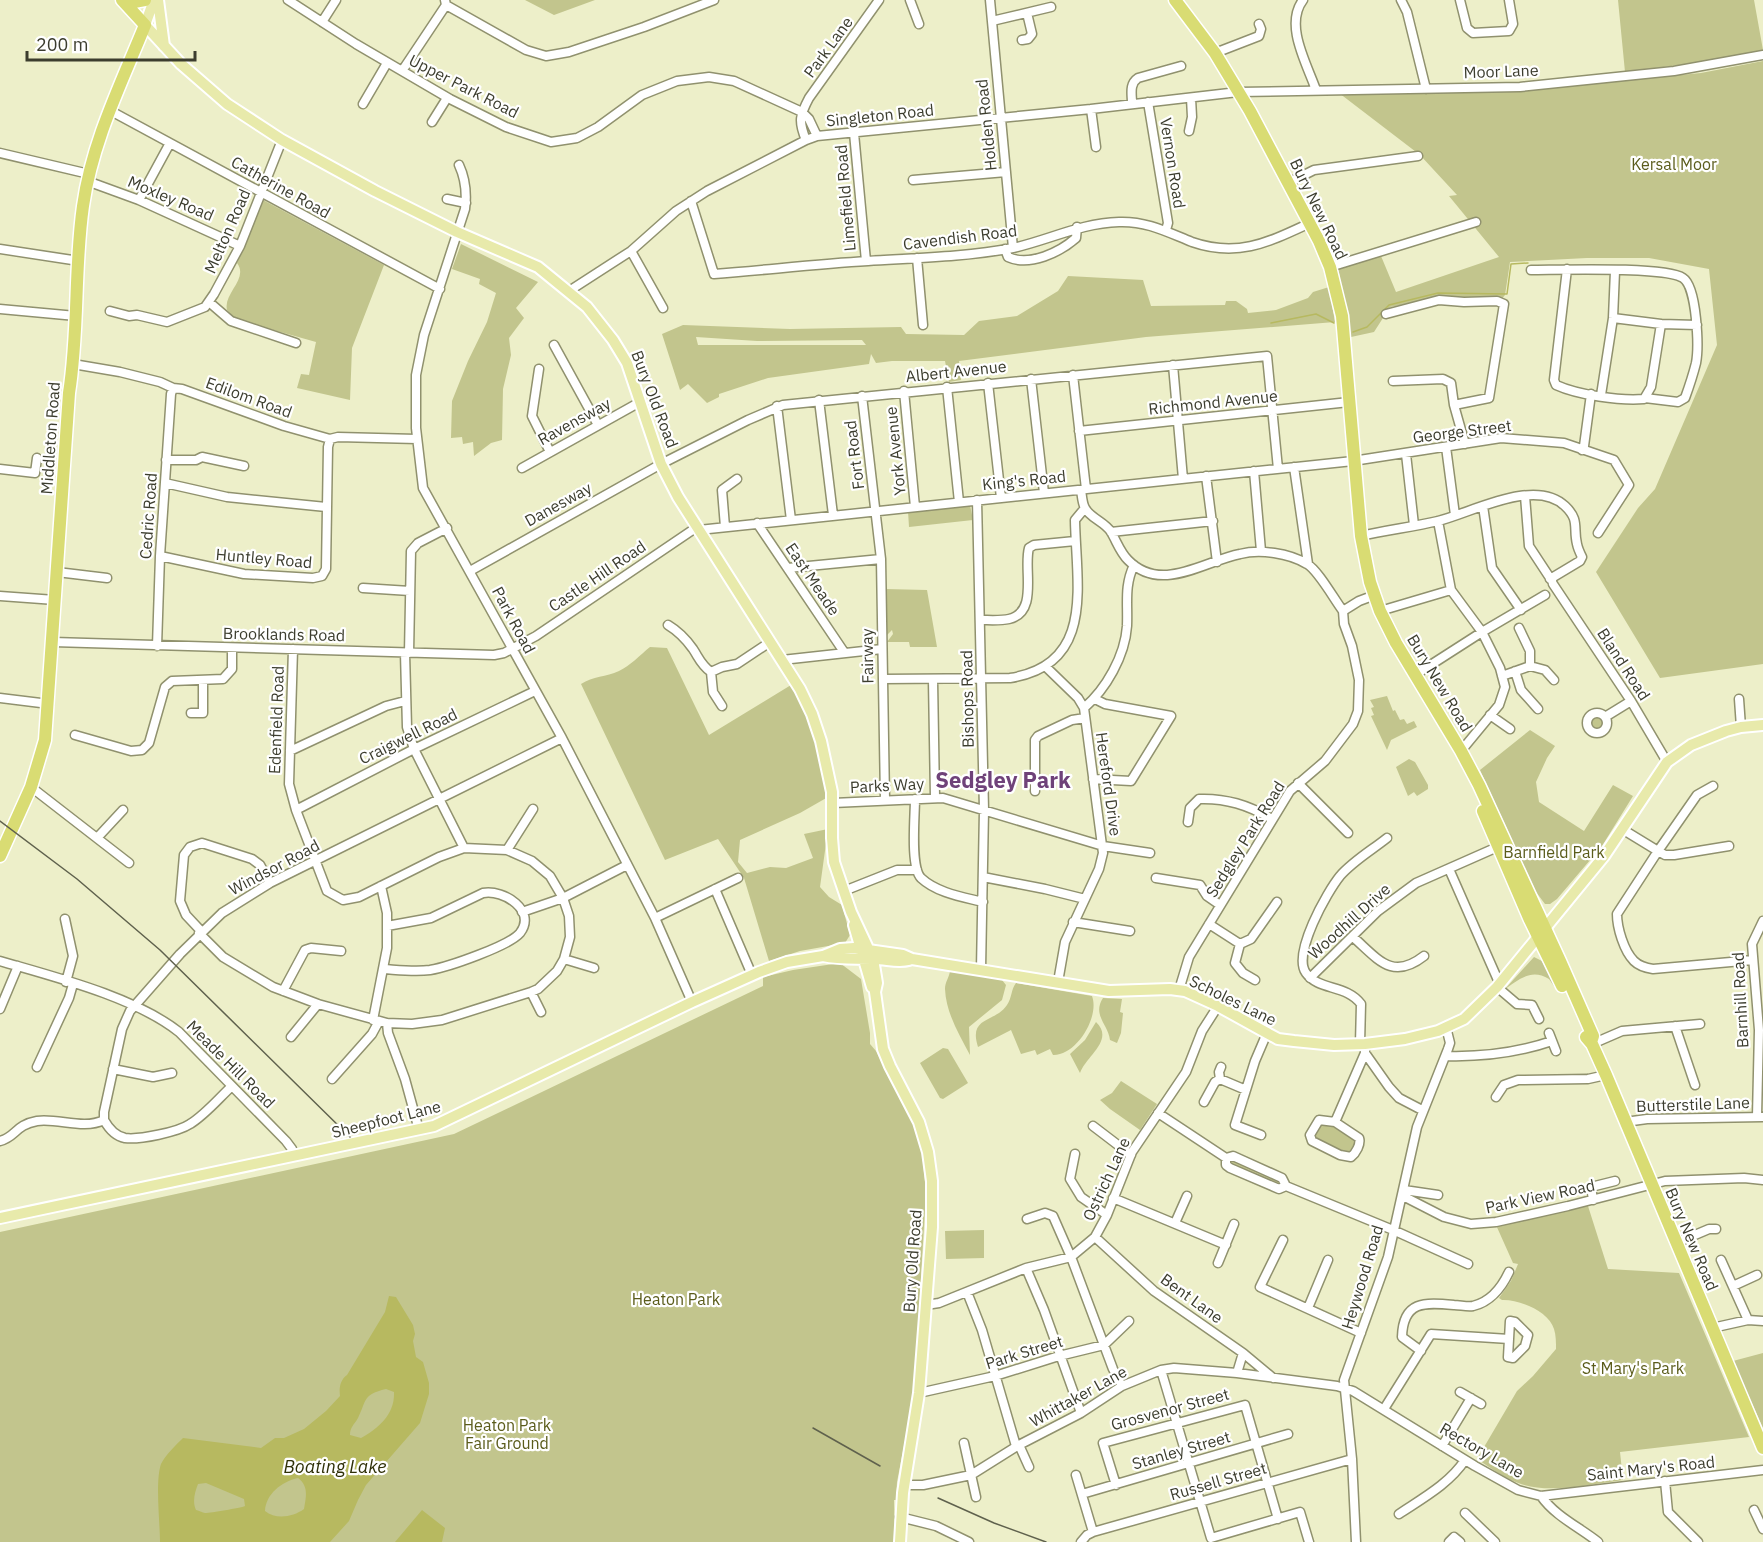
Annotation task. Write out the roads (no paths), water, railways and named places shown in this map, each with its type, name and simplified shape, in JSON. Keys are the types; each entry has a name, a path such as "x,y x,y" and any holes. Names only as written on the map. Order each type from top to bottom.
{"highway":[{"path":"124,0 134,2 145,0"},
{"name":"Bury Old Road","path":"124,0 145,25"},
{"name":"Bury New Road","path":"1175,0 1215,53 1238,92 1310,223 1330,267 1342,316 1361,536 1380,611 1461,751 1474,778 1475,788 1541,932 1593,1036 1592,1043"},
{"name":"Middleton Road","path":"0,856 31,787 45,740 69,393 74,364 79,261 88,178 109,110 145,25"},
{"name":"Bury New Road","path":"1502,845 1534,907 1551,960 1606,1075 1763,1448"}],"main road":[{"path":"145,25 156,0"},
{"path":"136,47 148,43 164,46 156,0"},
{"name":"Bury Old Road","path":"145,25 199,81 227,104 282,140 375,191 458,232 538,267 587,307 613,340 627,363 661,464 678,497 800,689 812,714 830,778 833,803 833,852 837,872 854,918 854,930 866,954 874,986 883,1049 920,1122 931,1166 933,1207 919,1393 904,1485 900,1542"},
{"path":"1667,762 1691,746 1741,727 1763,725"},
{"name":"Scholes Lane","path":"866,954 903,954 907,960 981,969 1110,991 1179,990 1218,1006 1278,1039 1364,1048 1405,1039 1464,1019 1499,984 1604,856 1667,762"},
{"path":"1534,907 1548,910 1562,906"},
{"path":"1524,954 1537,953 1551,960"},
{"path":"827,954 866,954"},
{"name":"Sheepfoot Lane","path":"0,1218 419,1130 443,1123 752,975 793,961 827,954 844,959 866,954"},
{"path":"844,959 855,966 874,986 885,968 907,960"}],"street":[{"name":"Upper Park Road","path":"288,0 447,98 506,127 552,142 577,138 598,127 642,95 677,81 709,77 734,81 802,112"},
{"path":"322,22 336,0"},
{"path":"402,71 445,3 526,50 546,56 568,52 644,27 714,0"},
{"name":"Park Lane","path":"802,112 809,98 879,0"},
{"path":"910,0 919,24"},
{"name":"Holden Road","path":"990,0 1006,172 1009,248"},
{"path":"1303,0 1295,20 1298,38 1316,90"},
{"path":"1401,0 1407,12 1426,88"},
{"path":"1461,0 1467,28 1473,33 1509,31 1513,24 1509,0"},
{"path":"992,21 1051,7"},
{"path":"1022,40 1028,39 1032,34 1028,13"},
{"path":"1215,53 1259,36 1261,29 1259,24"},
{"name":"Moor Lane","path":"1238,92 1520,87 1695,68 1763,55"},
{"path":"363,104 387,63"},
{"path":"1132,103 1133,81 1181,66"},
{"name":"Singleton Road","path":"569,291 631,251 676,212 707,191 817,136 1238,92"},
{"path":"432,122 447,98"},
{"path":"1189,131 1192,117 1191,98"},
{"name":"Vernon Road","path":"1148,102 1168,222 1166,230"},
{"path":"1090,109 1096,147"},
{"name":"Catherine Road","path":"109,110 440,289"},
{"path":"802,112 817,136"},
{"path":"802,112 800,126 806,140"},
{"name":"Limefield Road","path":"854,132 866,261"},
{"name":"Melton Road","path":"209,302 240,246 282,140"},
{"path":"139,200 170,142"},
{"name":"Moxley Road","path":"0,153 88,178 240,246"},
{"path":"1288,183 1314,170 1418,156"},
{"path":"447,199 466,203 464,177 459,165"},
{"path":"913,180 1006,172"},
{"name":"Cavendish Road","path":"691,201 714,274 917,258 1009,248 1077,227 1118,222 1135,222 1220,248 1249,247 1269,242 1310,223"},
{"name":"Park Road","path":"466,203 419,356 415,403 423,488 562,738 656,918 692,1002"},
{"path":"1330,267 1476,222"},
{"path":"1009,248 1008,257 1016,261 1028,261 1068,245 1076,237 1077,227"},
{"path":"0,249 79,261"},
{"path":"631,251 663,308"},
{"path":"917,258 923,325"},
{"path":"1531,270 1567,269 1660,272 1682,277 1688,282 1697,325 1696,361 1685,398 1678,402 1645,398 1632,400 1591,394 1556,385 1554,380 1567,269"},
{"path":"1601,395 1613,318 1615,271"},
{"path":"1386,314 1439,300 1503,302 1505,307 1489,398 1454,405"},
{"path":"110,311 129,316 137,315 148,323 164,322 201,309 209,302 231,321 296,343"},
{"path":"0,309 76,316"},
{"path":"1613,318 1661,324 1697,325"},
{"path":"1645,398 1652,387 1661,324"},
{"path":"554,345 598,425"},
{"name":"Albert Avenue","path":"661,464 777,406 904,391 1267,356 1272,410"},
{"name":"Edilom Road","path":"74,364 160,382 284,426 330,439 338,437 417,439"},
{"path":"1173,365 1184,479"},
{"path":"539,369 532,416 550,452"},
{"path":"1073,375 1085,508 1111,532 1120,551 1142,571 1170,575 1184,573 1237,554 1261,551 1308,564 1343,611 1375,595"},
{"path":"1393,381 1433,378 1447,380 1451,383 1454,405 1465,444"},
{"path":"1031,379 1044,493"},
{"path":"988,383 1001,498"},
{"path":"946,387 959,502"},
{"name":"Cedric Road","path":"157,646 160,556 173,388"},
{"name":"York Avenue","path":"904,391 915,507"},
{"path":"1582,450 1591,394"},
{"name":"Fort Road","path":"862,396 875,511"},
{"path":"819,400 833,515"},
{"name":"Ravensway","path":"522,468 640,402"},
{"name":"Richmond Avenue","path":"1079,431 1349,402"},
{"path":"777,406 791,520"},
{"path":"1272,410 1278,469"},
{"name":"George Street","path":"1353,461 1501,438 1564,443 1614,460 1629,485 1598,533"},
{"path":"165,483 227,497 326,507 330,439"},
{"path":"1446,447 1455,515"},
{"path":"1406,454 1414,525"},
{"path":"166,460 196,460 202,457 244,466"},
{"path":"0,469 35,473 37,458"},
{"name":"King's Road","path":"698,528 1353,461"},
{"name":"Danesway","path":"470,571 661,464"},
{"path":"1294,467 1308,564"},
{"path":"1254,471 1261,551"},
{"path":"1206,476 1216,561"},
{"path":"725,527 722,490 737,479"},
{"path":"1361,536 1438,521 1525,496 1546,497 1558,501 1570,512 1575,521 1576,542 1582,559 1521,610 1415,675"},
{"name":"Bland Road","path":"1525,496 1529,546 1551,587 1632,701 1667,762"},
{"name":"Bishops Road","path":"977,500 984,810 981,969"},
{"path":"1484,506 1492,568 1521,610"},
{"name":"Huntley Road","path":"160,556 244,574 318,578 324,574 326,569 326,507"},
{"path":"883,680 1010,678 1029,675 1056,659 1071,637 1076,618 1075,520 1085,508"},
{"name":"Fairway","path":"875,511 881,559 885,800"},
{"path":"1111,532 1213,521"},
{"path":"1438,521 1451,590 1482,632 1500,668 1505,687 1499,705 1461,751"},
{"name":"East Meade","path":"757,523 844,652"},
{"path":"447,528 412,549 410,555 405,701 407,727 414,749 464,848"},
{"name":"Castle Hill Road","path":"513,649 698,528"},
{"path":"980,620 1010,619 1020,614 1027,600 1029,548 1034,545 1075,541"},
{"path":"788,568 881,559"},
{"path":"1046,667 1084,708 1095,699 1105,687 1117,661 1126,629 1128,580 1134,565"},
{"path":"57,572 106,578"},
{"path":"363,588 410,591"},
{"path":"1380,611 1451,590"},
{"path":"0,596 55,600"},
{"name":"Sedgley Park Road","path":"1179,990 1185,963 1272,819 1290,791 1325,760 1346,735 1358,711 1358,669 1344,624 1343,611"},
{"path":"668,625 677,630 687,641 703,667 711,672"},
{"path":"1519,628 1530,651 1530,666"},
{"name":"Brooklands Road","path":"53,642 494,655 513,649"},
{"path":"711,672 737,664 770,642"},
{"path":"75,735 131,751 142,750 149,742 165,687 172,681 223,679 232,669 232,649"},
{"name":"Edenfield Road","path":"293,649 289,784 314,861 327,891 343,900 359,897 439,856 464,848 486,847 507,850"},
{"path":"782,660 882,649"},
{"path":"1502,676 1530,666 1545,670 1554,680"},
{"path":"1515,671 1521,690 1538,709"},
{"path":"711,672 713,692 722,706"},
{"path":"191,713 203,713 203,680"},
{"path":"933,680 935,797"},
{"name":"Craigwell Road","path":"296,810 414,749 535,691"},
{"path":"0,698 49,704"},
{"path":"1093,779 1131,781 1171,717 1105,704 1095,699"},
{"path":"1739,699 1741,727"},
{"path":"290,751 386,706 405,701"},
{"path":"1605,717 1632,701"},
{"name":"Hereford Drive","path":"1058,982 1065,942 1102,860 1103,846 1084,708"},
{"path":"1490,715 1510,729"},
{"path":"1035,791 1035,740 1038,736 1072,720 1085,718"},
{"name":"Windsor Road","path":"104,1120 125,1020 145,993 200,932 230,907 270,883 562,738"},
{"path":"1298,783 1348,833"},
{"path":"1713,786 1697,795 1658,850 1617,914 1617,925 1628,954 1634,962 1643,967 1653,969 1753,960"},
{"path":"31,787 129,863"},
{"name":"Parks Way","path":"833,803 935,797 951,799 1103,846 1150,853"},
{"path":"1188,822 1190,808 1198,799 1213,798 1251,807 1272,819"},
{"path":"915,799 915,864 921,878 948,894 983,902"},
{"path":"270,883 260,865 252,859 198,843 190,847 184,855 180,901 186,915 223,957 247,973 284,991 318,1004 380,1021 412,1024 442,1020 538,989 557,971 564,959 570,937 569,916 563,898 550,876 532,861 507,850 533,809"},
{"path":"97,838 123,810"},
{"path":"1622,830 1665,855 1729,846"},
{"path":"1335,1122 1364,1048 1361,1004 1351,993 1310,978 1305,972 1302,960 1321,906 1341,875 1388,838"},
{"name":"Woodhill Drive","path":"1310,978 1378,911 1416,883 1502,845"},
{"path":"522,912 563,898 627,865"},
{"path":"1449,869 1499,984 1517,1004 1532,1005 1539,1019"},
{"path":"844,891 897,870 917,870"},
{"path":"983,877 1045,889 1085,900"},
{"path":"656,918 738,878"},
{"path":"1156,878 1200,885 1207,896 1220,905"},
{"path":"332,1079 372,1034 380,1021 387,926 387,913 381,886"},
{"path":"715,889 752,975"},
{"path":"384,969 430,970 492,949 513,939 524,925 522,912 511,899 492,892 483,893 430,918 387,926"},
{"path":"1256,980 1243,973 1234,963 1240,944 1251,939 1277,902"},
{"path":"37,1066 69,998 73,956 64,919"},
{"name":"Barnhill Road","path":"1760,1117 1760,1030 1752,941 1763,921"},
{"path":"1073,922 1130,931"},
{"path":"1209,924 1240,944"},
{"path":"1353,937 1385,965 1411,966 1424,956"},
{"path":"284,991 305,950 311,948 341,951"},
{"path":"564,959 594,968"},
{"name":"Meade Hill Road","path":"0,961 135,1006 179,1032 286,1141 292,1149 293,1156"},
{"path":"0,1009 18,966"},
{"path":"531,992 541,1012"},
{"path":"291,1037 318,1004"},
{"name":"Ostrich Lane","path":"926,1305 967,1292 1026,1268 1071,1257 1095,1237 1107,1215 1131,1155 1186,1072 1202,1031 1218,1006"},
{"path":"380,1021 388,1033 405,1079 419,1130"},
{"path":"1592,1043 1622,1031 1700,1024"},
{"path":"1675,1026 1695,1085"},
{"name":"Heywood Road","path":"1356,1542 1345,1375 1388,1257 1422,1110 1450,1043 1446,1027"},
{"path":"1261,1135 1235,1125 1255,1061 1267,1034"},
{"path":"1446,1056 1472,1057 1523,1051 1550,1037 1556,1051"},
{"path":"1364,1048 1389,1087 1399,1098 1422,1110"},
{"path":"1220,1079 1221,1067"},
{"path":"113,1069 153,1077 172,1073"},
{"path":"1497,1091 1521,1077 1588,1079 1606,1075"},
{"path":"1220,1079 1246,1090"},
{"path":"1204,1102 1215,1082 1220,1079"},
{"path":"0,1142 22,1125 40,1121 91,1124 104,1120 114,1133 126,1138 181,1129 192,1124 232,1086"},
{"path":"1158,1113 1226,1158 1233,1156 1282,1178 1286,1186 1468,1264"},
{"name":"Butterstile Lane","path":"1625,1122 1647,1119 1760,1117"},
{"path":"1319,1120 1335,1122 1359,1138 1357,1149 1351,1157 1331,1151 1311,1139 1310,1135 1319,1120"},
{"path":"1093,1126 1131,1155"},
{"path":"1075,1154 1070,1179 1081,1197 1107,1215"},
{"name":"Park View Road","path":"1404,1193 1444,1217 1471,1224 1496,1222 1651,1184 1692,1179 1763,1180"},
{"path":"1593,1200 1591,1187 1615,1181"},
{"path":"1404,1193 1438,1196"},
{"path":"1175,1223 1187,1196"},
{"path":"1113,1198 1226,1245"},
{"path":"1027,1219 1045,1213 1053,1216 1122,1386"},
{"path":"1218,1263 1234,1224"},
{"path":"1676,1243 1709,1229 1716,1229"},
{"name":"Bent Lane","path":"1095,1237 1154,1291 1243,1353 1274,1379"},
{"path":"1283,1240 1260,1287 1361,1333"},
{"path":"1308,1308 1328,1260"},
{"path":"1721,1260 1748,1320"},
{"path":"1026,1268 1044,1310 1081,1413"},
{"path":"1421,1351 1402,1337 1402,1325 1410,1310 1419,1304 1472,1306 1494,1294 1504,1283 1509,1272"},
{"path":"1733,1286 1757,1275"},
{"path":"967,1292 982,1330 994,1377 1006,1407 1017,1446 1029,1467"},
{"path":"1712,1328 1748,1320 1763,1321"},
{"path":"1104,1345 1128,1321"},
{"path":"1384,1409 1431,1334 1509,1339"},
{"name":"Park Street","path":"919,1393 994,1377 1059,1356 1104,1345"},
{"path":"1237,1373 1243,1353"},
{"name":"Whittaker Lane","path":"904,1485 923,1485 971,1475 1017,1446 1081,1413 1122,1386 1161,1370 1174,1368 1237,1373 1337,1386 1345,1390"},
{"path":"1161,1370 1211,1538 1300,1512 1309,1542"},
{"name":"Rectory Lane","path":"1345,1390 1353,1391 1518,1490 1541,1496 1547,1505 1598,1542"},
{"path":"1460,1392 1481,1404"},
{"path":"1442,1446 1472,1398"},
{"name":"Grosvenor Street","path":"1116,1485 1103,1443 1245,1405 1256,1443"},
{"name":"Stanley Street","path":"1082,1494 1288,1434"},
{"path":"964,1443 976,1497"},
{"path":"1256,1443 1278,1519"},
{"name":"Russell Street","path":"1094,1532 1352,1459"},
{"path":"1399,1514 1448,1481 1456,1474 1465,1460"},
{"name":"Saint Mary's Road","path":"1541,1496 1763,1470"},
{"path":"1076,1475 1094,1532 1087,1535 1082,1542"},
{"path":"1665,1481 1668,1512 1698,1542"},
{"path":"1754,1509 1763,1528"},
{"path":"1465,1513 1489,1540"},
{"path":"900,1517 936,1526 969,1542"},
{"path":"1449,1542 1454,1537 1460,1542"}],"water":[{"name":"Boating Lake","path":"389,1296 396,1297 413,1325 416,1357 423,1362 429,1383 429,1394 420,1423 366,1485 349,1521 330,1542 160,1542 159,1471 168,1453 183,1438 261,1448 275,1438 284,1438 304,1429 340,1396 341,1382 385,1312","holes":["386,1389 394,1392 394,1400 385,1420 361,1438 350,1435 351,1428 366,1399","298,1478 304,1485 306,1492 304,1509 284,1516 274,1516 265,1511 271,1494","206,1483 244,1499 245,1506 208,1513 196,1510 194,1500 198,1484"]},
{"path":"422,1510 445,1528 442,1542 395,1542"}],"waterway":[{"path":"1353,332 1367,327 1389,305 1438,293 1507,294 1511,264 1528,263"},
{"path":"1271,323 1316,314 1334,323"}],"tram line":[{"path":"0,821 77,879 160,950 350,1137"},
{"path":"813,1428 880,1466"},
{"path":"938,1498 994,1523 1046,1542"}],"district":[{"name":"Sedgley Park","path":"1003,780"}],"park label":[{"name":"Kersal Moor","path":"1674,164"},
{"name":"Barnfield Park","path":"1554,852"},
{"name":"Heaton Park","path":"676,1299"},
{"name":"St Mary's Park","path":"1633,1368"},
{"name":"Heaton Park Fair Ground","path":"507,1434"}]}
